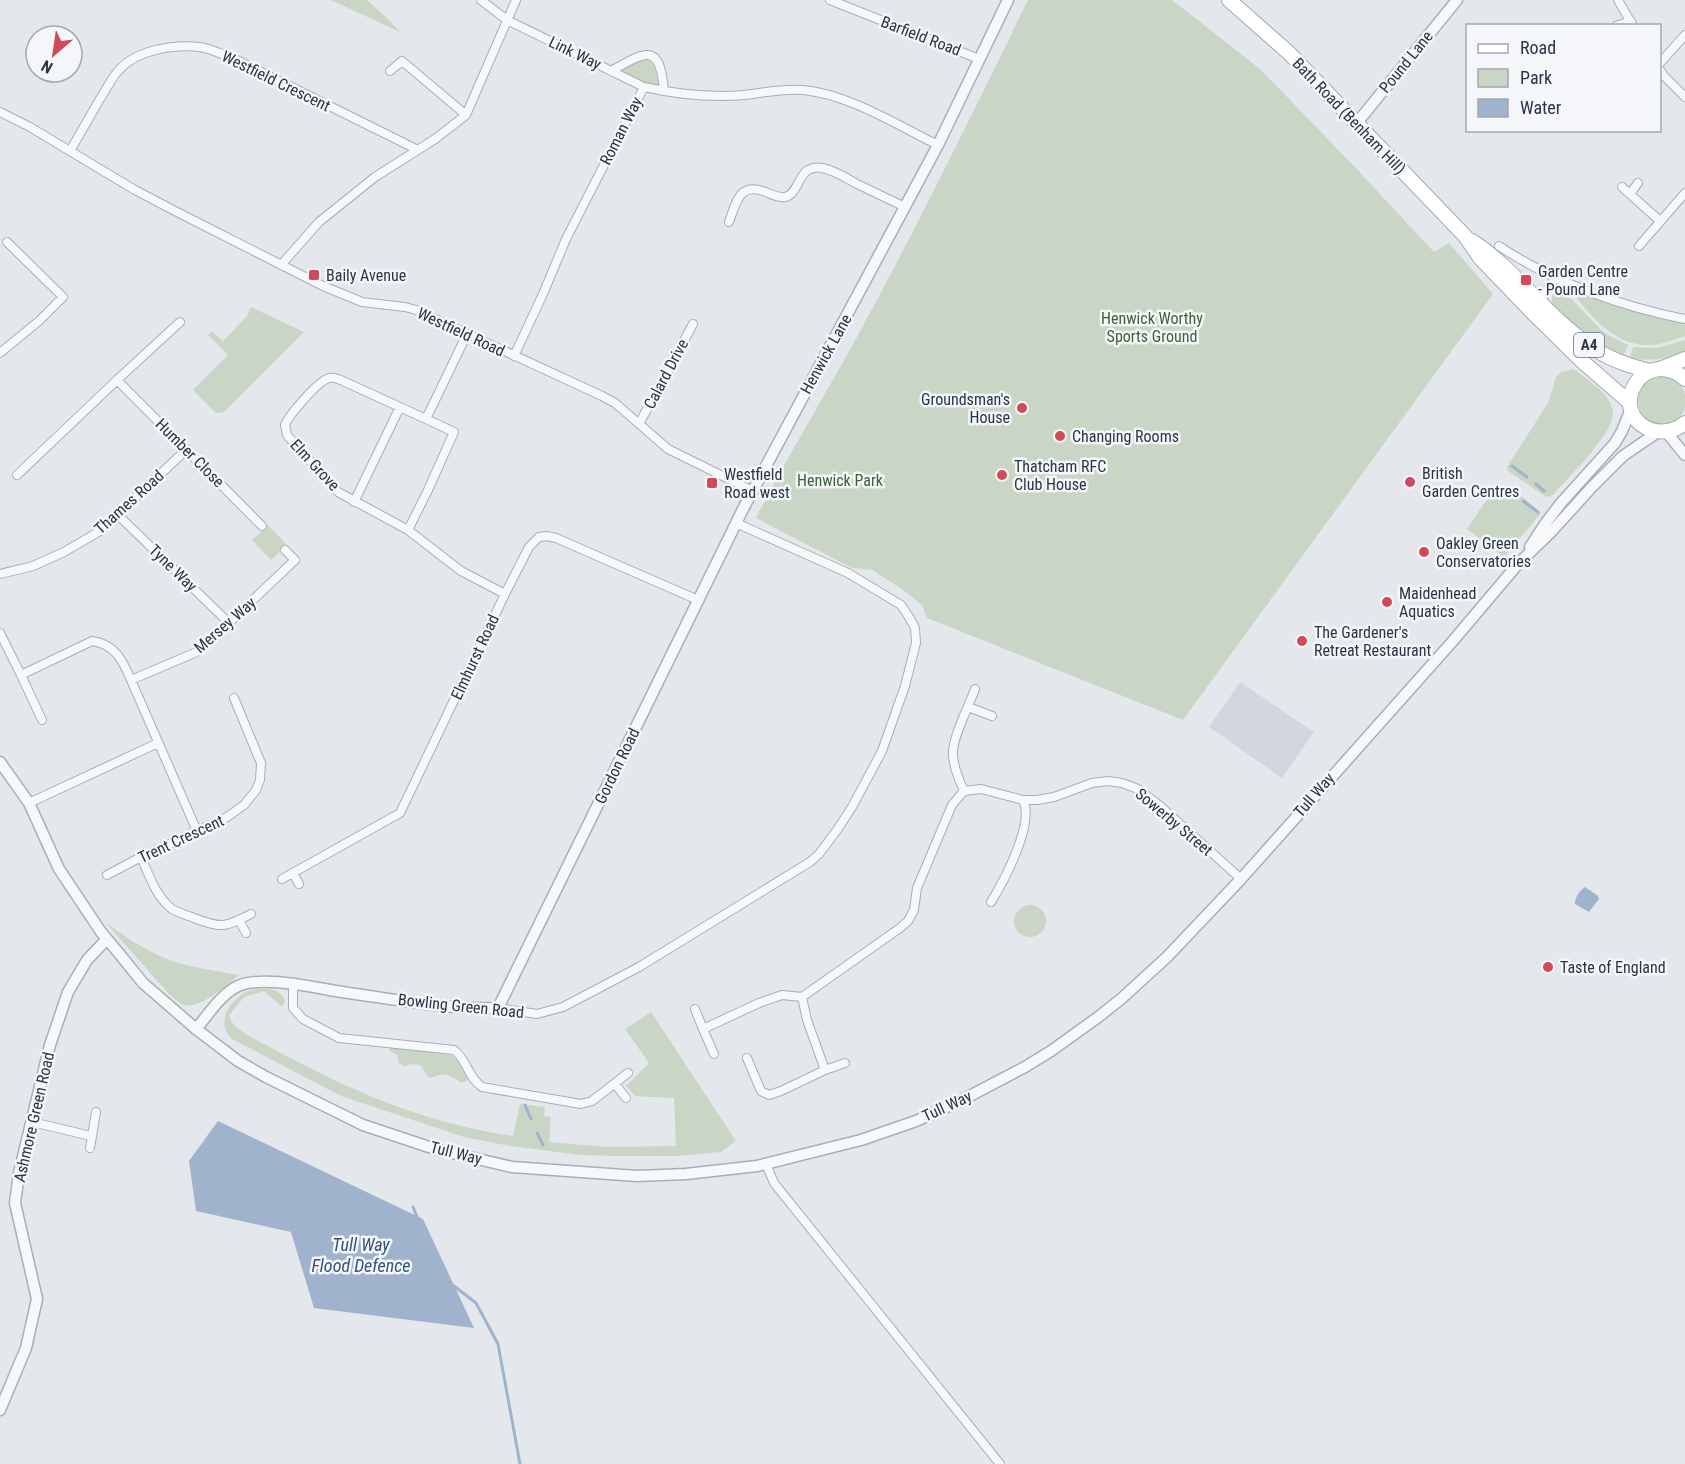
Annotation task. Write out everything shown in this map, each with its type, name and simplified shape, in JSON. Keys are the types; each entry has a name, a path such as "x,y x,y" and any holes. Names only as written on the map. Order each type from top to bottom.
{"main road":[{"name":"Bath Road (Benham Hill)","path":"1229,0 1289,53 1465,236 1489,252 1582,362 1630,406"},
{"name":"Bath Road (Benham Hill)","path":"1536,307 1560,321 1598,351 1624,364 1654,370"},
{"path":"1630,406 1637,381 1654,370 1685,359"},
{"name":"A4","path":"1654,370 1673,371 1685,379"},
{"name":"A4","path":"1630,406 1641,424 1649,430 1662,433"},
{"path":"1662,433 1675,430 1685,423"}],"street":[{"name":"Link Way","path":"481,0 507,20 644,87"},
{"path":"281,265 320,222 375,177 435,139 466,115 516,0"},
{"name":"Barfield Road","path":"830,0 979,59"},
{"name":"Henwick Lane","path":"736,524 938,145 1008,0"},
{"name":"Pound Lane","path":"1356,124 1456,0"},
{"path":"1618,0 1632,23"},
{"path":"1661,61 1685,36"},
{"name":"Westfield Crescent","path":"70,151 108,85 124,65 150,52 166,48 187,47 208,49 235,59 416,149"},
{"path":"611,70 637,57 652,56 660,65 663,91"},
{"path":"390,71 402,61 466,115"},
{"path":"1661,72 1685,97"},
{"name":"Roman Way","path":"514,356 566,239 644,87 720,96 800,90 821,92 841,98 938,145"},
{"name":"Westfield Road","path":"0,112 135,190 323,286 352,299 405,307 425,314 602,396 615,403 668,449 753,491"},
{"path":"729,222 743,192 759,189 777,197 790,195 811,168 821,168 840,175 905,207"},
{"path":"1630,194 1638,183"},
{"path":"1622,186 1660,220"},
{"path":"1639,246 1685,193"},
{"path":"0,353 39,321 63,297 7,242"},
{"path":"1499,246 1533,267 1620,303 1685,319"},
{"path":"1536,307 1556,277"},
{"path":"17,475 180,322"},
{"name":"Calard Drive","path":"639,424 693,324"},
{"path":"426,419 467,334"},
{"name":"Elm Grove","path":"408,530 454,432 343,381 329,378 323,381 287,420 285,429 287,435 332,487 354,502 408,530 461,571 505,594"},
{"name":"Humber Close","path":"117,381 262,526"},
{"name":"Tull Way","path":"1518,564 1545,524 1615,443 1622,431 1630,406"},
{"path":"354,502 400,407"},
{"path":"1662,433 1685,455"},
{"name":"Tull Way","path":"196,1029 238,1061 305,1098 363,1125 435,1149 512,1167 637,1176 686,1174 766,1164 830,1149 899,1127 964,1099 1025,1067 1073,1036 1137,985 1179,945 1241,879 1458,635 1518,564 1623,456 1662,433"},
{"name":"Thames Road","path":"0,574 33,566 64,552 100,531 187,449"},
{"name":"Tyne Way","path":"117,514 229,623"},
{"name":"Gordon Road","path":"498,1008 736,524"},
{"name":"Bowling Green Road","path":"196,1029 223,997 237,987 257,983 293,984 427,1004 498,1008 537,1014 563,1007 639,967 810,862 819,854 852,807 882,751 906,686 916,643 913,623 901,606 848,573 736,524"},
{"name":"Elmhurst Road","path":"282,879 400,813 505,594 531,544 539,537 556,538 698,600"},
{"name":"Mersey Way","path":"132,680 199,651 295,560 285,550"},
{"path":"0,633 42,720"},
{"path":"21,675 92,641 101,642 115,651 132,680 197,831"},
{"path":"703,1029 759,1003 783,995 802,997 908,921 916,904 917,888 952,805 964,791 952,753 954,742 975,689"},
{"name":"Trent Crescent","path":"107,875 234,813 250,799 260,780 261,762 234,698"},
{"path":"968,707 992,716"},
{"path":"29,803 158,743"},
{"path":"0,762 29,803 59,869 107,939 143,983 196,1029"},
{"name":"Sowerby Street","path":"964,791 981,789 1023,800 1054,797 1092,783 1108,781 1122,783 1138,789 1160,806 1241,879"},
{"path":"992,902 1006,878 1020,843 1026,806 1023,800"},
{"path":"141,857 157,891 171,908 215,925 229,925 251,914"},
{"path":"292,873 299,884"},
{"path":"238,920 246,933"},
{"name":"Ashmore Green Road","path":"0,1410 26,1348 37,1299 15,1203 19,1173 50,1045 68,992 87,960 107,939"},
{"path":"293,984 293,1008 303,1019 339,1038 454,1050 460,1055 474,1081 482,1087 581,1104 592,1101 628,1073"},
{"path":"802,997 807,1020 825,1070"},
{"path":"695,1009 714,1054"},
{"path":"747,1058 761,1091 769,1095 825,1070 845,1064"},
{"path":"615,1084 626,1098"},
{"path":"90,1148 96,1112"},
{"path":"32,1122 91,1136"},
{"path":"766,1164 774,1184 1000,1464"}],"shaded area":[{"path":"1240,682 1314,732 1282,778 1209,727"}],"green space":[{"path":"331,0 367,0 400,32"},
{"name":"Henwick Worthy Sports Ground","path":"1028,0 1172,0 1260,69 1434,252 1449,243 1493,294 1183,720 927,618 922,605 872,570 852,568 756,518 886,284"},
{"path":"652,56 663,91 611,71"},
{"path":"1568,288 1618,306 1685,323 1685,336 1654,345 1636,344 1624,340 1602,326"},
{"path":"1562,289 1601,330 1628,345 1623,357 1588,336 1561,314 1553,304 1553,295"},
{"path":"251,307 304,332 224,412 216,413 193,390 228,355 208,335 212,331 223,341 247,316"},
{"path":"1685,340 1685,355 1650,360 1630,358 1633,347 1657,348"},
{"path":"1573,369 1602,392 1608,399 1613,412 1606,432 1598,443 1554,494 1550,497 1545,496 1508,471 1507,467 1548,403 1556,377 1562,372"},
{"path":"1657,377 1667,377 1679,384 1686,396 1686,406 1679,418 1667,425 1657,425 1642,414 1638,406 1638,396 1649,381"},
{"path":"1506,486 1541,513 1504,557 1467,529 1489,498"},
{"path":"268,525 287,545 271,560 252,540"},
{"path":"1030,905 1042,909 1046,921 1042,933 1030,937 1018,933 1014,921 1018,909"},
{"path":"105,922 149,951 165,958 239,975 206,1000 191,1005 183,1004 169,994"},
{"path":"258,989 271,989 280,993 285,1000 282,1007 264,991 245,997 229,1016 231,1021 252,1037 356,1090 449,1123 513,1136 520,1104 545,1107 544,1116 551,1117 549,1142 606,1147 676,1146 674,1098 635,1096 626,1086 649,1063 625,1029 651,1012 736,1141 721,1152 675,1156 618,1156 581,1155 510,1146 464,1137 341,1096 232,1039 224,1023 227,1011 242,994"},
{"path":"390,1047 451,1055 458,1061 468,1080 462,1083 444,1074 428,1077 420,1065 404,1066 399,1063 397,1055 390,1051"}],"water":[{"path":"1585,887 1599,899 1589,912 1575,904 1575,900"},
{"name":"Tull Way Flood Defence","path":"218,1121 423,1219 474,1328 314,1308 291,1232 196,1211 189,1161"}],"waterway":[{"path":"1512,466 1527,477"},
{"path":"1536,484 1544,491"},
{"path":"1501,491 1507,490 1515,495"},
{"path":"1523,501 1538,512"},
{"path":"525,1105 531,1119"},
{"path":"537,1133 543,1145"},
{"path":"413,1207 417,1217"},
{"path":"454,1286 476,1303 498,1344 520,1464"}],"place":[{"name":"Baily Avenue","path":"314,275"},
{"name":"Garden Centre - Pound Lane","path":"1526,280"},
{"name":"Groundsman's House","path":"1022,408"},
{"name":"Changing Rooms","path":"1060,436"},
{"name":"Thatcham RFC Club House","path":"1002,475"},
{"name":"British Garden Centres","path":"1410,482"},
{"name":"Westfield Road west","path":"712,483"},
{"name":"Oakley Green Conservatories","path":"1424,552"},
{"name":"Maidenhead Aquatics","path":"1387,602"},
{"name":"The Gardener's Retreat Restaurant","path":"1302,641"},
{"name":"Taste of England","path":"1548,967"}],"park label":[{"name":"Henwick Park","path":"840,480"}]}
